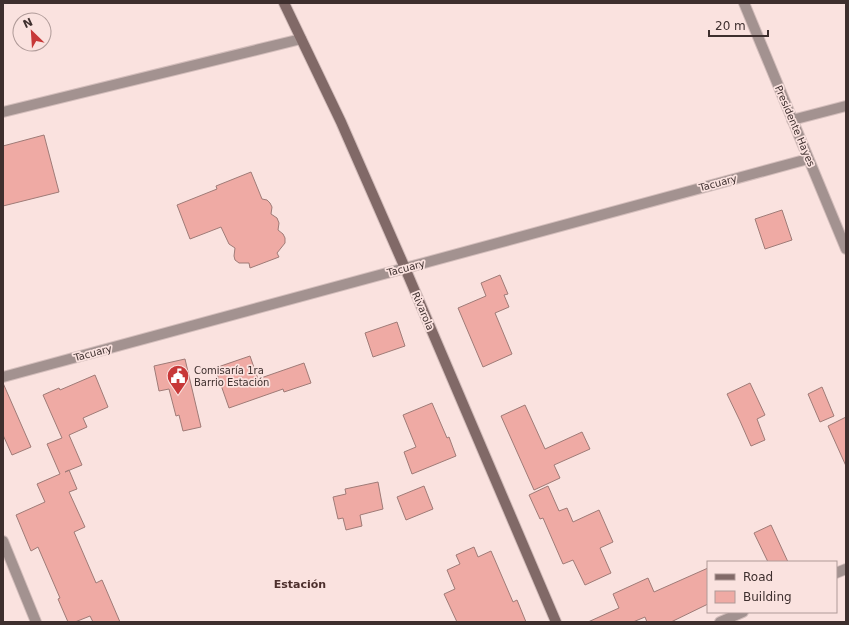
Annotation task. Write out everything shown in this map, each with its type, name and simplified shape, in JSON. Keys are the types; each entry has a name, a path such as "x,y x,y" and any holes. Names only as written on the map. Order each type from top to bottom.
{"street":[{"name":"Rivarola","path":"284,3 341,122 556,622"},
{"name":"Presidente Hayes","path":"744,3 846,249"},
{"path":"3,112 301,39"},
{"path":"792,120 846,106"},
{"name":"Tacuary","path":"3,377 808,159"},
{"path":"3,541 36,622"},
{"path":"720,622 741,613"}],"building":[{"path":"44,135 59,192 3,206 3,146"},
{"path":"251,172 262,199 267,200 272,207 271,214 277,218 279,223 278,230 283,234 285,243 277,253 279,257 250,268 249,263 239,263 235,260 235,248 229,244 221,227 190,239 177,205 217,189 216,186"},
{"path":"782,210 792,240 765,249 755,219"},
{"path":"500,275 508,294 504,295 509,307 495,313 512,354 483,367 458,308 486,296 481,283"},
{"path":"397,322 405,346 373,357 365,333"},
{"path":"250,356 258,379 304,363 311,383 284,392 283,389 229,408 215,368"},
{"path":"185,359 201,427 183,431 179,415 176,416 169,389 159,391 154,366"},
{"path":"95,375 108,407 83,418 87,427 69,435 82,465 69,470 77,489 69,492 85,527 74,532 96,583 102,580 120,622 93,622 90,616 75,622 68,622 58,599 60,598 38,547 31,551 16,515 45,502 37,484 60,474 47,444 62,438 43,395 59,388 60,390"},
{"path":"3,383 31,447 12,455 3,435"},
{"path":"750,383 765,415 757,419 765,440 751,446 727,394"},
{"path":"822,387 834,416 820,422 808,394"},
{"path":"432,403 447,438 449,437 456,456 412,474 404,452 416,447 403,415"},
{"path":"525,405 545,449 582,432 590,449 554,465 560,478 534,490 501,416"},
{"path":"846,417 846,466 828,426"},
{"path":"378,482 383,509 360,515 362,526 346,530 343,518 338,519 333,497 346,494 345,489"},
{"path":"424,486 433,509 406,520 397,497"},
{"path":"548,486 559,511 567,508 573,522 599,510 613,542 600,548 611,573 585,585 573,560 563,564 543,518 540,519 529,495"},
{"path":"771,525 788,561 768,561 754,533"},
{"path":"474,547 478,557 491,551 513,602 517,600 526,622 457,622 444,594 455,589 447,570 460,564 456,555"},
{"path":"707,568 707,604 671,622 647,622 645,617 633,622 588,622 619,608 613,594 648,578 654,592"}],"place":[{"name":"Comisaría 1ra Barrio Estación","path":"178,396"}],"district":[{"name":"Estación","path":"300,584"}]}
